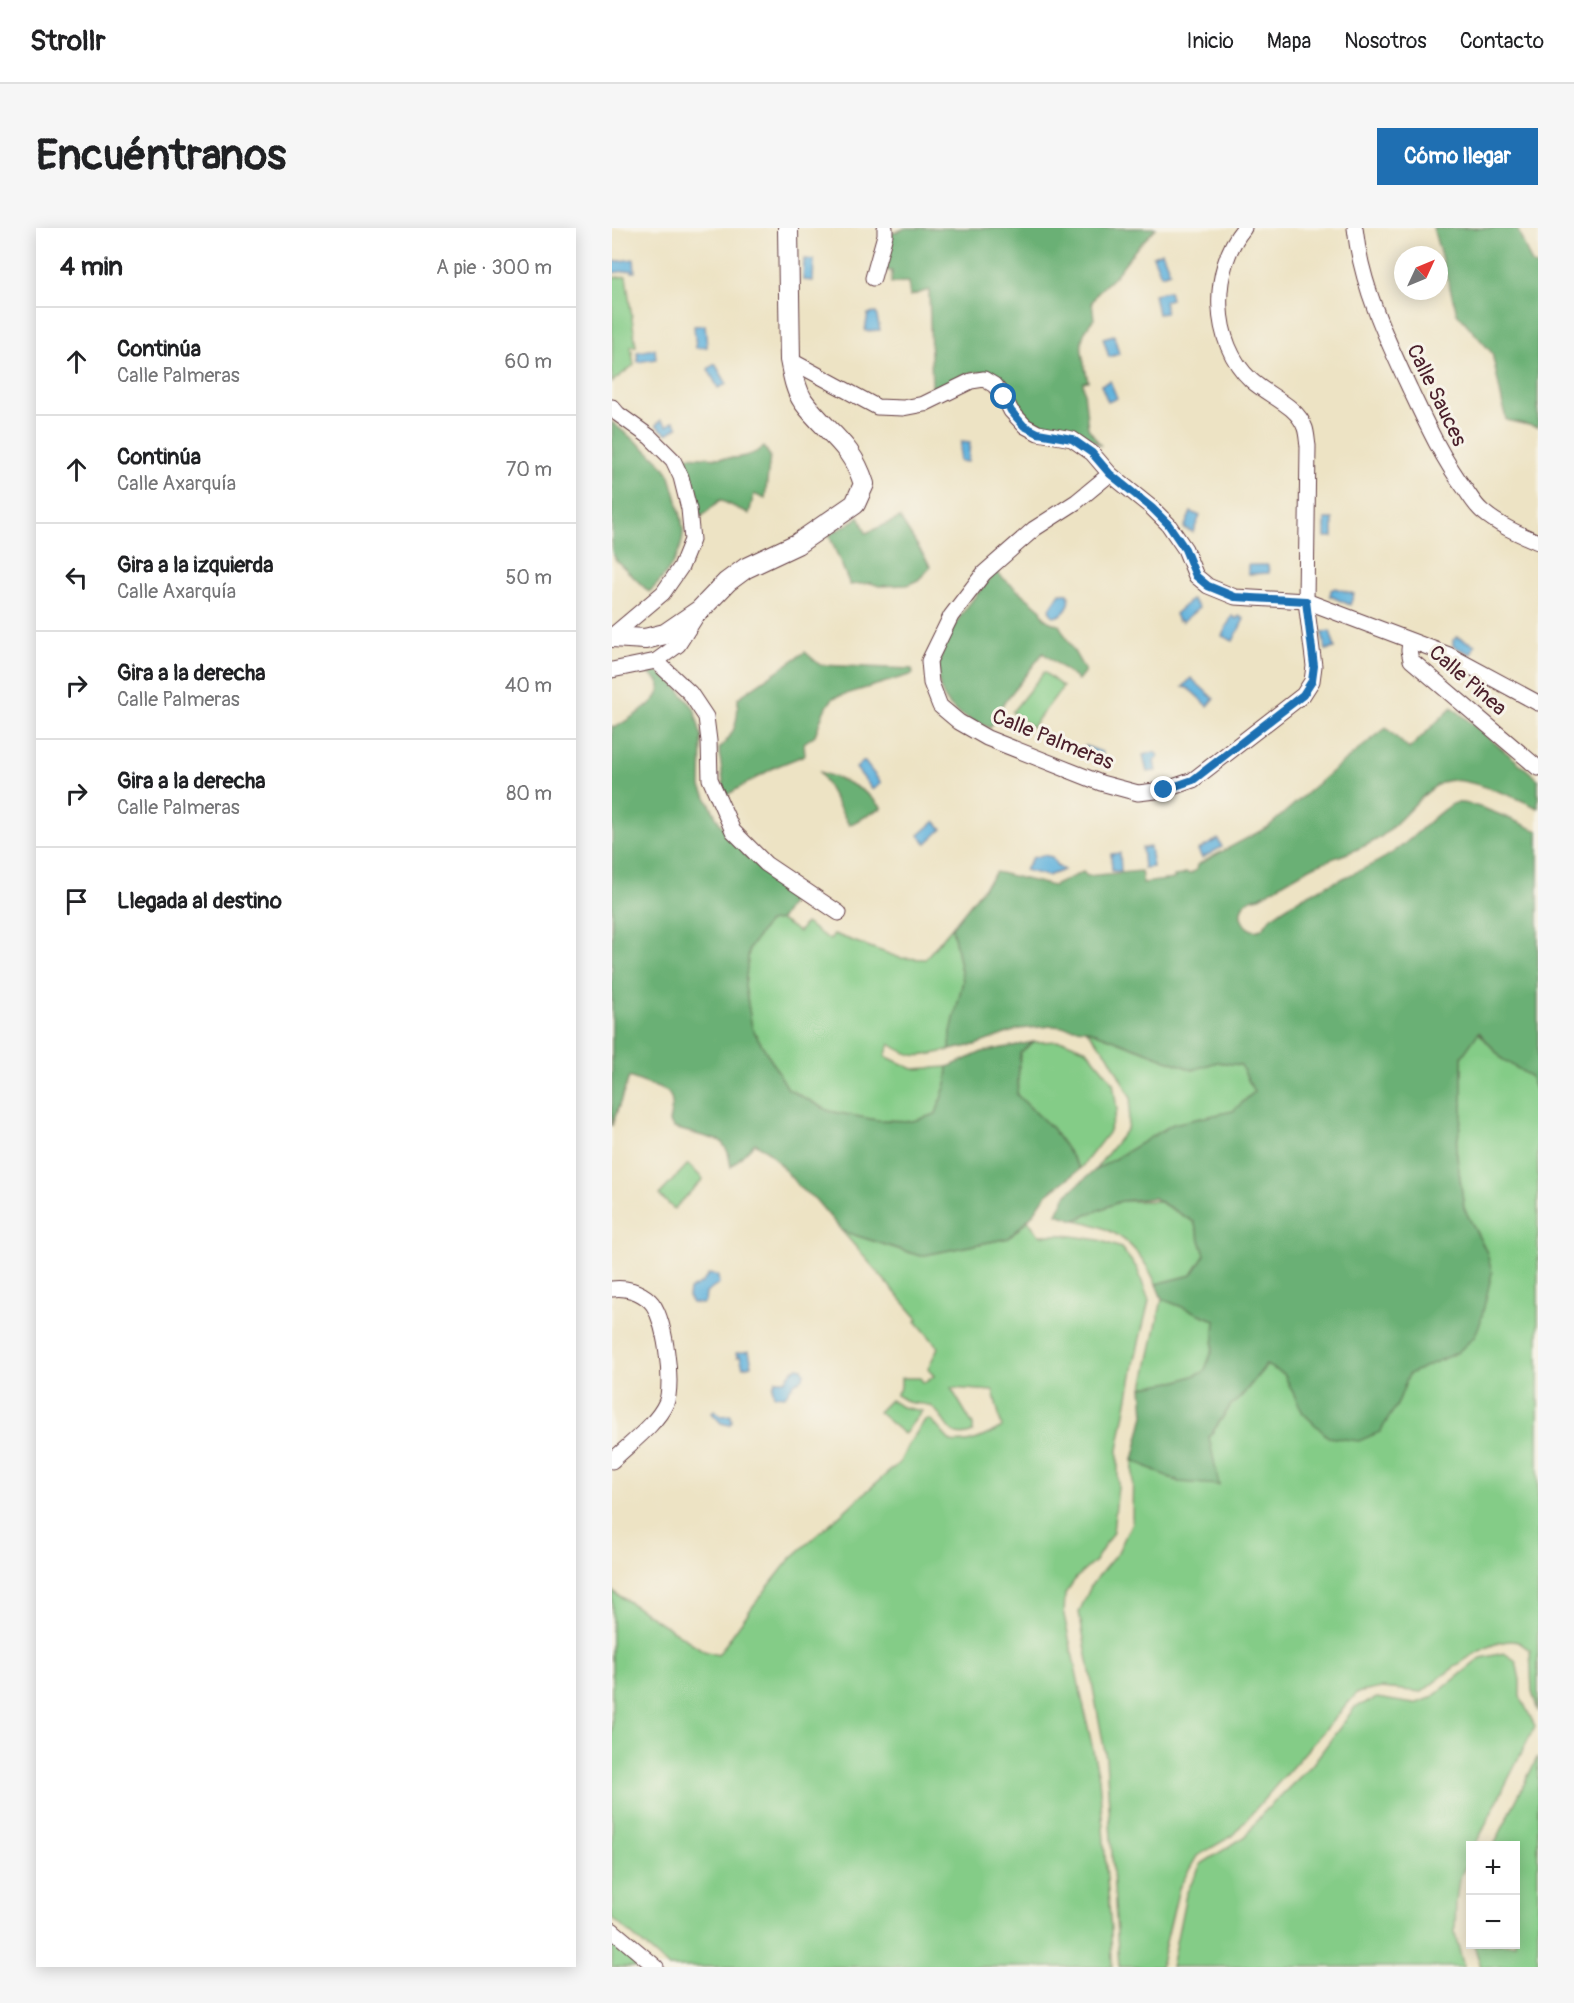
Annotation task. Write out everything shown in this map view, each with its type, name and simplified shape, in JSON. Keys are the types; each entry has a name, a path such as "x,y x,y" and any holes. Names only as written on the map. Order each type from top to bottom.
{"street":[{"path":"612,637 645,639 665,634 700,610 727,582 740,573 797,544 855,504 864,484 859,466 849,451 803,400 794,378 790,360 788,228"},
{"path":"873,278 885,228"},
{"name":"Calle Palmeras","path":"1110,474 1083,496 1034,529 984,573 951,616 929,661 931,684 940,706 959,722 987,738 1101,783 1138,793 1164,790 1193,780 1303,695 1312,681 1314,666 1306,601 1308,446 1305,427 1296,413 1250,379 1231,355 1220,318 1221,281 1227,258 1236,238 1244,228"},
{"name":"Calle Sauces","path":"1355,228 1368,288 1384,334 1432,437 1455,476 1481,510 1513,531 1538,542"},
{"path":"790,360 877,407 903,408 924,404 971,381 984,380 999,391 1011,411 1024,426 1038,433 1072,439 1092,453 1110,474 1152,508 1168,524 1185,549 1196,576 1208,586 1235,597 1306,601 1449,655 1538,703"},
{"path":"612,407 650,437 672,460 681,477 692,540 681,567 663,592 612,637"},
{"path":"612,670 656,662 678,645 700,610"},
{"name":"Calle Pinea","path":"1410,642 1408,650 1411,660 1538,768"},
{"path":"656,662 690,693 706,717 710,778 733,831 766,864 839,913"},
{"path":"612,1289 627,1288 651,1302 659,1315 670,1382 665,1406 656,1418 612,1461"},
{"path":"612,1930 656,1967"}],"green space":[{"path":"906,228 1156,228 1115,276 1098,292 1092,302 1094,319 1088,326 1082,341 1082,356 1088,381 1083,382 1088,428 1101,446 1077,432 1036,422 1028,416 1006,382 996,375 976,372 932,389 929,290 910,296 908,282 891,283 892,271 885,270 892,233"},
{"path":"1433,228 1517,228 1532,264 1538,267 1538,427 1506,420 1492,353 1457,313 1448,281 1448,246 1438,246"},
{"path":"626,276 636,346 631,346 634,365 612,382 612,278"},
{"path":"612,422 652,454 665,469 670,476 682,519 682,539 677,556 667,573 649,592 616,560 612,551"},
{"path":"764,447 770,456 765,499 754,494 749,514 720,500 700,518 690,473 680,457 734,458 755,453"},
{"path":"859,516 866,533 900,518 931,567 918,580 907,585 879,586 871,583 850,585 829,535"},
{"path":"996,572 1041,610 1047,620 1059,625 1085,671 1078,680 1043,653 992,718 995,721 990,728 957,712 943,696 938,678 940,659 947,639 971,602"},
{"path":"805,652 820,665 912,669 913,674 833,698 824,711 815,735 804,743 805,755 775,767 725,796 719,749 735,726 738,698"},
{"path":"657,671 673,683 694,708 702,738 701,787 719,822 744,854 795,897 780,920 768,922 749,949 745,986 752,1028 788,1089 829,1111 876,1120 913,1121 936,1114 947,1081 948,1067 982,1052 1033,1042 1020,1053 1017,1095 1052,1128 1080,1169 1046,1195 1033,1214 1009,1238 920,1256 842,1231 815,1199 802,1190 769,1152 755,1143 731,1167 728,1152 721,1141 674,1128 669,1122 672,1101 666,1091 629,1077 612,1126 612,726 616,727 651,703 660,688 657,680 647,673"},
{"path":"1044,672 1063,687 1032,727 1012,712"},
{"path":"1452,707 1538,779 1538,808 1479,785 1455,780 1446,781 1429,791 1379,838 1312,867 1260,897 1250,900 1243,905 1241,918 1249,928 1261,929 1271,917 1300,899 1386,857 1443,810 1456,803 1474,805 1538,831 1538,1096 1530,1076 1502,1059 1479,1032 1462,1056 1462,1114 1456,1149 1464,1208 1487,1253 1492,1273 1480,1324 1474,1337 1458,1352 1409,1374 1397,1405 1380,1432 1359,1441 1328,1437 1303,1413 1284,1374 1266,1365 1240,1398 1231,1405 1209,1437 1219,1485 1179,1482 1133,1460 1144,1415 1142,1387 1179,1381 1204,1372 1213,1349 1215,1320 1162,1299 1156,1284 1192,1275 1205,1255 1194,1222 1154,1198 1121,1201 1075,1220 1057,1214 1066,1195 1094,1171 1173,1124 1233,1111 1254,1092 1241,1065 1217,1062 1193,1070 1086,1029 1052,1026 1019,1029 975,1045 950,1050 951,1032 963,981 952,927 996,872 1053,886 1083,872 1087,876 1141,871 1143,883 1174,879 1174,876 1185,873 1190,874 1196,870 1197,865 1268,827 1386,728 1409,749"},
{"path":"820,772 854,786 869,795 882,808 849,825"},
{"path":"780,920 799,932 805,923 830,940 834,934 900,958 925,959 952,927 963,981 951,1032 950,1050 919,1056 906,1053 890,1044 885,1056 913,1069 948,1067 947,1081 936,1114 913,1121 876,1120 829,1111 788,1089 752,1028 745,986 749,949 768,922"},
{"path":"1086,1029 1193,1070 1217,1062 1241,1065 1254,1092 1233,1111 1173,1125 1094,1171 1127,1129 1131,1098 1108,1055"},
{"path":"1478,1032 1502,1059 1530,1076 1538,1096 1538,1712 1532,1691 1530,1650 1518,1642 1507,1641 1481,1650 1454,1667 1422,1692 1381,1688 1357,1693 1232,1836 1197,1856 1179,1888 1160,1967 1119,1967 1106,1758 1079,1612 1092,1584 1118,1552 1132,1522 1133,1460 1179,1482 1231,1405 1240,1398 1267,1365 1284,1374 1303,1413 1397,1405 1409,1374 1425,1366 1487,1253 1464,1208 1456,1149 1462,1114 1462,1056"},
{"path":"1064,1041 1087,1050 1113,1082 1117,1110 1108,1133 1080,1169 1052,1128 1017,1095 1020,1053 1033,1042"},
{"path":"688,1164 703,1179 674,1209 659,1195"},
{"path":"1121,1201 1158,1201 1194,1222 1205,1255 1192,1275 1156,1284 1142,1259 1124,1240 1103,1228 1075,1220"},
{"path":"1028,1220 1039,1235 1065,1235 1099,1240 1121,1248 1137,1268 1149,1301 1135,1359 1118,1450 1118,1487 1113,1532 1095,1561 1076,1578 1065,1594 1064,1615 1099,1778 1112,1967 669,1967 612,1918 612,1591 704,1651 718,1655 790,1559 900,1462 925,1420 932,1421 951,1442 958,1443 971,1441 1002,1427 993,1391 951,1388 973,1425 973,1432 964,1435 948,1428 930,1405 908,1402 896,1395 901,1387 901,1378 920,1378 926,1382 934,1376 928,1369 938,1347 916,1321 918,1319 842,1231 920,1256 1009,1238"},
{"path":"1162,1299 1215,1320 1213,1349 1204,1372 1179,1381 1143,1387"},
{"path":"890,1400 902,1407 922,1411 904,1434 878,1412"},
{"path":"1504,1653 1516,1661 1520,1680 1520,1696 1535,1726 1477,1841 1466,1841 1466,1865 1459,1880 1455,1934 1464,1967 1171,1967 1186,1894 1201,1864 1246,1836 1262,1814 1312,1765 1355,1707 1377,1698 1414,1704 1431,1698 1481,1658"},
{"path":"1538,1756 1538,1967 1481,1967 1475,1949 1520,1949 1520,1841 1496,1841"},
{"path":"612,1943 641,1967 612,1967"}],"water":[{"path":"1162,252 1170,272 1161,275 1153,256"},
{"path":"634,259 635,272 632,270 612,273 612,262"},
{"path":"804,259 814,260 813,281 803,280"},
{"path":"1169,291 1171,299 1164,301 1166,313 1158,314 1154,294"},
{"path":"876,313 880,330 865,331 868,314"},
{"path":"705,325 707,347 696,348 694,326"},
{"path":"1114,335 1119,354 1109,357 1103,338"},
{"path":"655,349 656,359 638,362 637,352"},
{"path":"715,364 727,384 718,388 708,369"},
{"path":"1110,381 1117,398 1108,402 1101,385"},
{"path":"661,420 667,426 674,421 678,427 667,434 656,425"},
{"path":"961,442 970,443 968,462 959,461"},
{"path":"1191,512 1200,516 1193,532 1184,528"},
{"path":"1325,519 1333,519 1333,537 1325,537"},
{"path":"1248,565 1268,565 1269,573 1248,574"},
{"path":"1335,588 1354,594 1350,605 1330,596 1331,590"},
{"path":"1060,593 1068,594 1068,606 1061,615 1053,617 1049,610"},
{"path":"1192,599 1199,608 1182,622 1178,621 1175,614"},
{"path":"1232,616 1244,619 1233,641 1222,636"},
{"path":"1330,631 1335,648 1326,650 1322,633"},
{"path":"1457,637 1475,645 1471,654 1453,646 1453,640"},
{"path":"1191,678 1214,699 1208,706 1188,688 1183,687"},
{"path":"1085,746 1102,752 1103,758 1099,761 1082,755"},
{"path":"1154,752 1159,756 1154,761 1156,771 1147,772 1143,755"},
{"path":"864,761 881,783 873,790 856,768"},
{"path":"935,821 942,829 926,844 919,835"},
{"path":"1218,839 1222,847 1202,858 1198,850"},
{"path":"1150,847 1153,867 1144,868 1142,848"},
{"path":"1120,853 1121,871 1112,871 1111,854"},
{"path":"1043,855 1052,857 1057,866 1064,870 1047,876 1025,870 1032,858"},
{"path":"709,1274 718,1276 719,1284 706,1293 702,1304 692,1303 688,1297 689,1290 702,1283"},
{"path":"749,1351 752,1365 743,1367 740,1356 737,1357 736,1353"},
{"path":"798,1367 804,1372 803,1378 794,1383 785,1396 774,1395 773,1387 776,1380 785,1380"},
{"path":"714,1410 721,1416 731,1415 732,1422 729,1425 721,1423 712,1413"}],"route":[{"path":"1004,397 1011,411 1024,426 1038,433 1072,439 1092,453 1110,474 1152,508 1168,524 1185,549 1196,576 1208,586 1235,597 1306,601 1314,666 1312,681 1303,695 1193,780 1164,790"}]}
